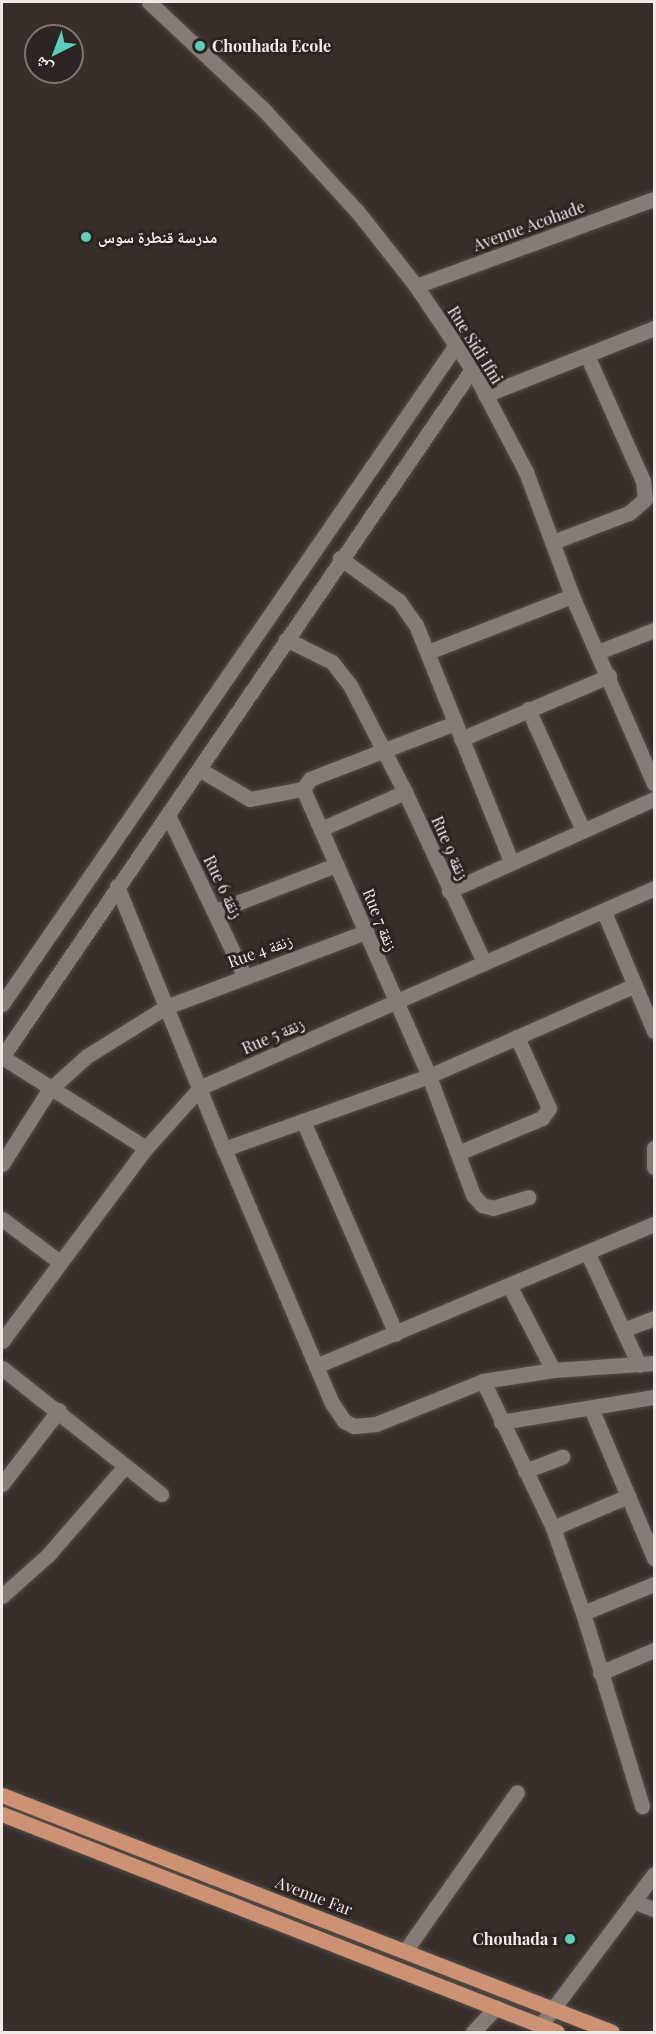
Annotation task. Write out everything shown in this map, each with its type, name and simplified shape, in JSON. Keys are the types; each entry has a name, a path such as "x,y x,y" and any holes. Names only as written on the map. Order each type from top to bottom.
{"main road":[{"name":"Avenue Far","path":"2,1795 612,2032"},
{"path":"2,1814 557,2032"}],"street":[{"name":"Rue Sidi Ifni","path":"149,2 294,140 357,211 416,286 472,369 526,472 572,596 609,676 654,784"},
{"name":"Avenue Acohade","path":"416,286 654,199"},
{"path":"485,395 654,328"},
{"path":"2,1004 456,345"},
{"path":"553,542 638,508 645,499 649,479 587,355"},
{"path":"146,1148 49,1090 2,1057 340,558 472,369"},
{"path":"340,558 399,601 416,625 511,861"},
{"path":"428,652 572,596"},
{"path":"598,652 654,630"},
{"path":"286,639 323,656 340,671 382,749"},
{"path":"461,739 609,676"},
{"path":"528,709 583,830"},
{"path":"199,769 250,800 307,784 382,749 455,723"},
{"name":"Rue 9 زنقة","path":"382,749 405,792 449,891 484,962"},
{"name":"Rue 7 زنقة","path":"307,784 336,865 429,1076 473,1195 482,1205 498,1208 528,1197"},
{"path":"323,828 405,792"},
{"path":"449,891 511,861 654,799"},
{"name":"Rue 6 زنقة","path":"168,815 216,911 244,975"},
{"path":"216,911 336,865"},
{"path":"117,886 201,1087 224,1149 337,1414 354,1426 376,1424 483,1381 553,1370 647,1364"},
{"name":"Rue 5 زنقة","path":"2,1341 146,1148 201,1087 484,962 604,912 654,888"},
{"path":"604,912 654,1031"},
{"name":"Rue 4 زنقة","path":"2,1164 49,1090 87,1056 166,1007 244,975 366,932"},
{"path":"224,1149 429,1076 635,985"},
{"path":"458,1153 542,1118 549,1108 517,1037"},
{"path":"303,1121 396,1334"},
{"path":"654,1148 654,1167"},
{"path":"2,1219 60,1262"},
{"path":"316,1366 510,1287 654,1224"},
{"path":"588,1254 623,1330 647,1364"},
{"path":"510,1287 553,1370"},
{"path":"623,1330 654,1318"},
{"path":"2,1368 59,1410 161,1494"},
{"path":"483,1381 553,1528 584,1613 600,1673 642,1806"},
{"path":"501,1422 654,1397"},
{"path":"591,1408 653,1551"},
{"path":"2,1485 59,1410"},
{"path":"525,1471 562,1457"},
{"path":"2,1596 48,1555 125,1466"},
{"path":"553,1528 628,1496"},
{"path":"584,1613 654,1584"},
{"path":"600,1673 654,1650"},
{"path":"405,1951 517,1792"},
{"path":"540,2026 654,1874"},
{"path":"633,1901 654,1909"},
{"path":"473,2032 496,2007"}],"place":[{"name":"Chouhada Ecole","path":"200,46"},
{"name":"مدرسة قنطرة سوس","path":"86,237"},
{"name":"Chouhada 1","path":"570,1939"}]}
